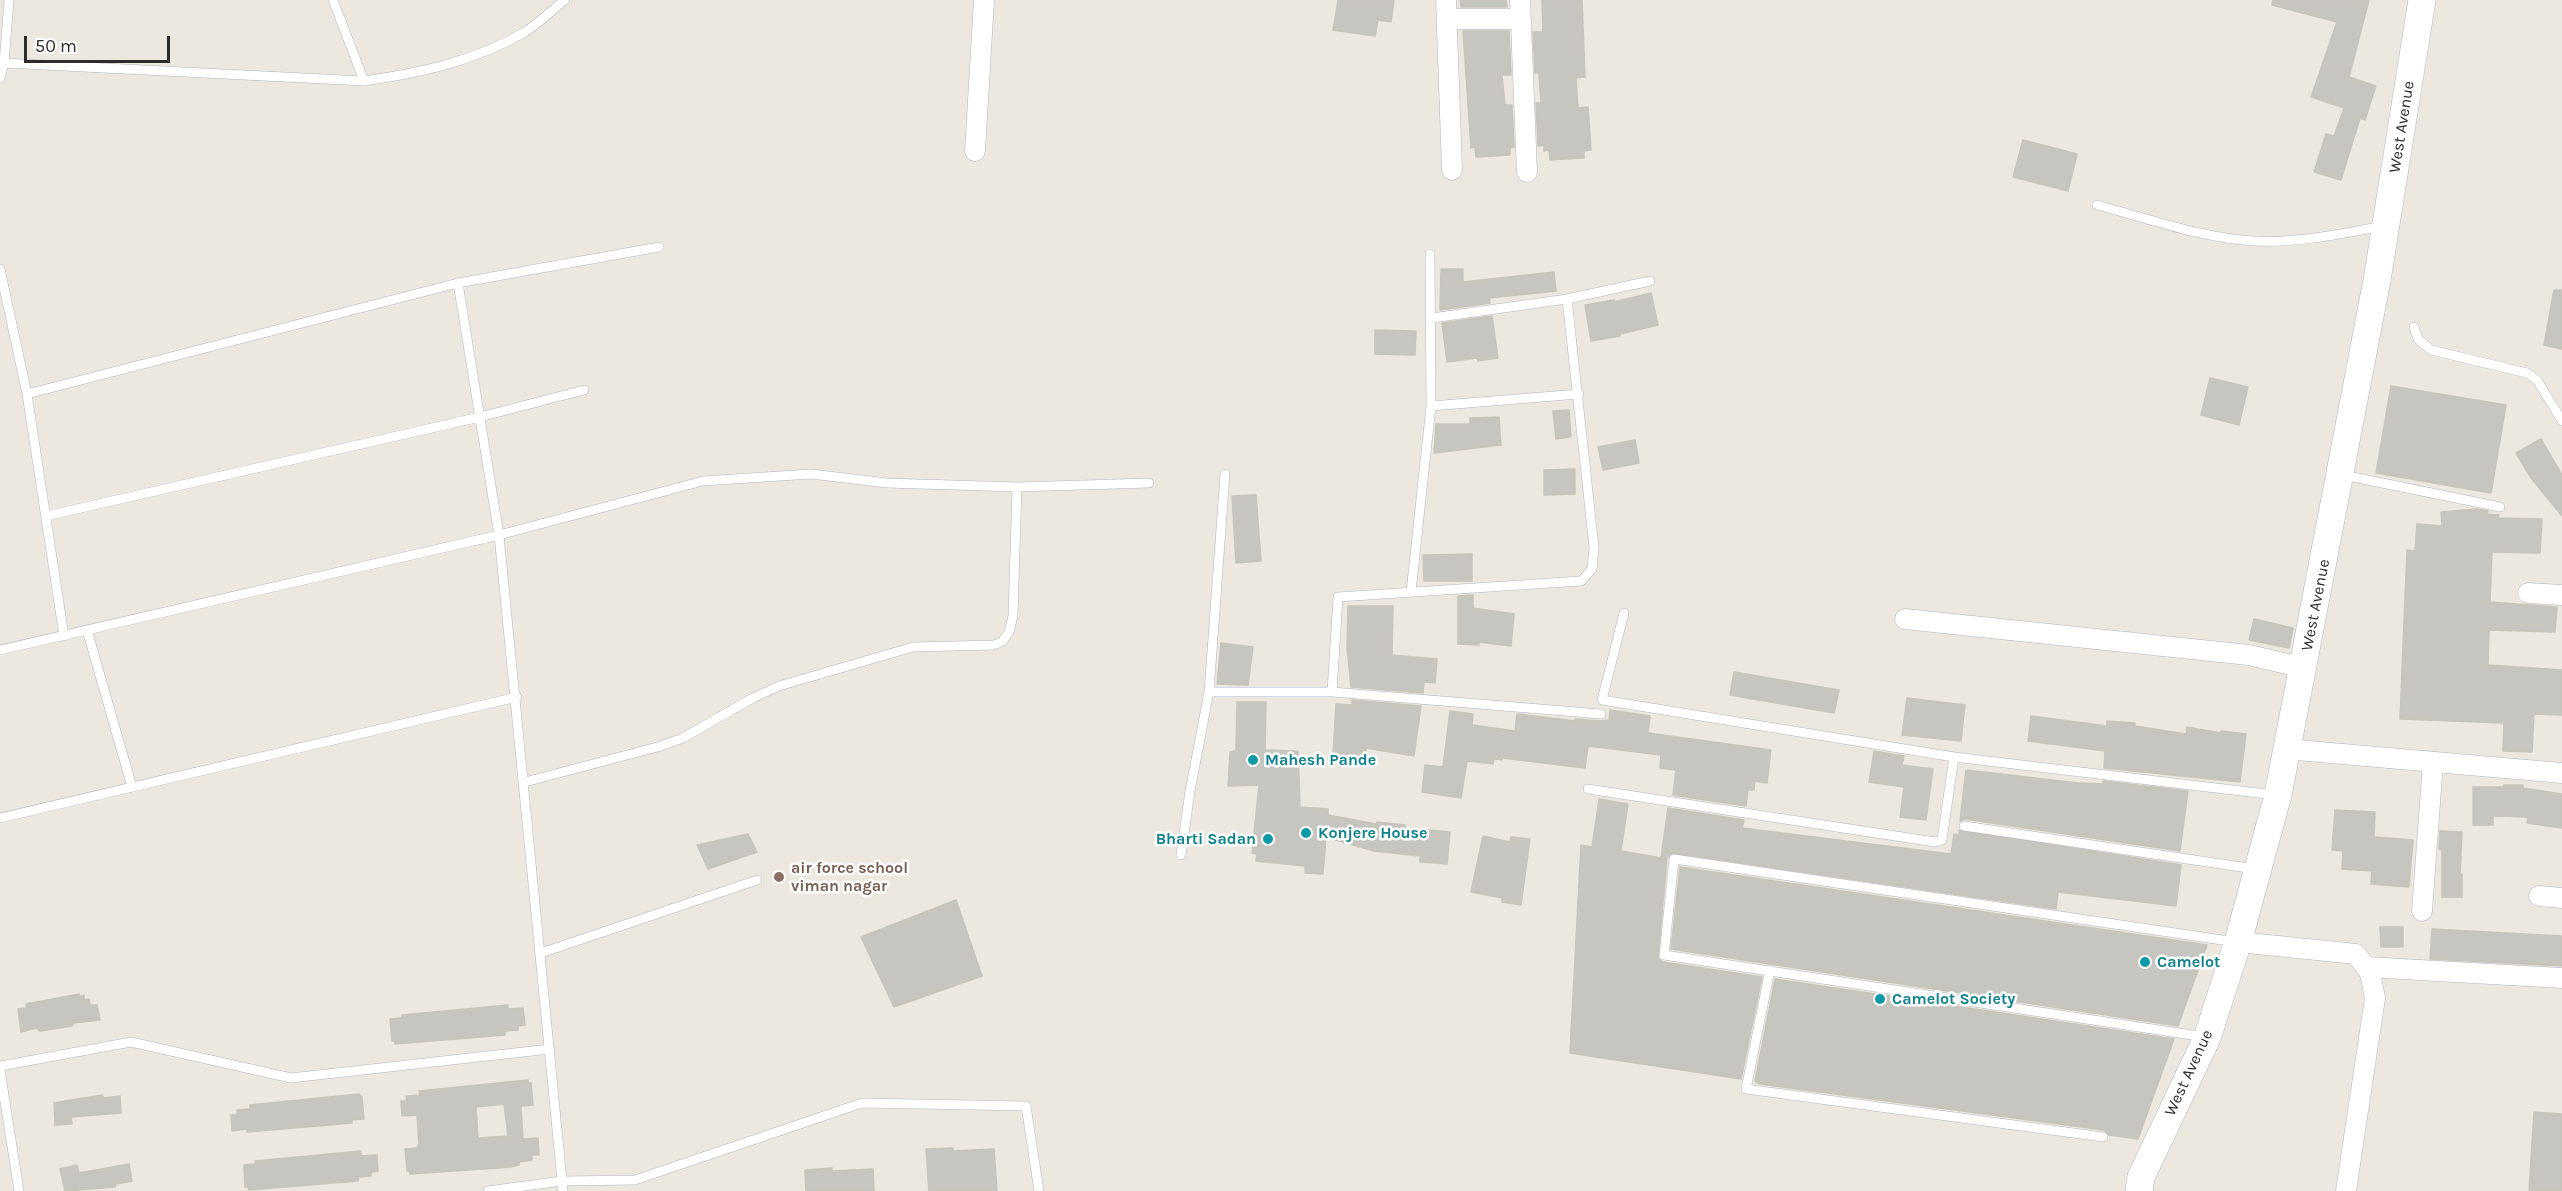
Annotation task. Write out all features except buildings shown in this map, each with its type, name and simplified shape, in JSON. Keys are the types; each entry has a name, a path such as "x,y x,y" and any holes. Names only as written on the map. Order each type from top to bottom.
{"street":[{"path":"975,151 984,0"},
{"name":"West Avenue","path":"2139,1191 2141,1177 2207,1038 2238,942 2278,795 2285,749 2304,668 2386,225 2422,0"},
{"path":"1452,170 1446,10 1521,10 1527,172"},
{"path":"2528,593 2562,595"},
{"path":"1905,619 2248,655 2304,668"},
{"path":"2285,749 2562,773"},
{"path":"2422,911 2433,762"},
{"path":"2538,896 2562,898"},
{"path":"2238,942 2356,954 2370,973 2375,998 2346,1191"},
{"path":"2366,967 2562,978"}],"lane":[{"path":"0,78 4,63 9,0"},
{"path":"333,0 364,81"},
{"path":"4,63 364,81 417,74 471,57 526,31 565,0"},
{"path":"2097,205 2190,230 2253,241 2307,240 2386,225"},
{"path":"27,394 458,283 659,247"},
{"path":"1411,592 1431,406 1430,254"},
{"path":"0,269 27,394 64,636"},
{"path":"1432,318 1567,299 1650,281"},
{"path":"458,283 499,534 517,697 563,1186"},
{"path":"1332,692 1338,597 1581,581 1592,569 1594,547 1567,299"},
{"path":"2414,327 2418,339 2431,350 2527,373 2537,380 2562,421"},
{"path":"46,516 480,417 584,390"},
{"path":"1431,406 1579,394"},
{"path":"0,650 499,534 703,481 811,474 887,483 1017,487 1149,483"},
{"path":"1181,855 1190,791 1209,692 1225,474"},
{"path":"2340,475 2500,507"},
{"path":"525,782 661,746 683,738 753,698 779,686 913,647 944,644 980,646 994,645 1003,641 1009,632 1013,616 1017,487"},
{"path":"1624,613 1602,700 1954,758 2278,795"},
{"path":"87,630 132,787"},
{"path":"1209,692 1332,692 1601,714"},
{"path":"0,818 517,697"},
{"path":"1588,789 1935,842 1942,840 1954,758"},
{"path":"1964,826 2258,869"},
{"path":"2207,1038 1664,955 1674,858 2238,942"},
{"path":"541,953 757,880"},
{"path":"1770,970 1746,1089 2103,1137"},
{"path":"19,1191 0,1068 131,1042 291,1078 550,1049"},
{"path":"488,1191 635,1180 862,1103 1026,1106 1039,1191"},
{"path":"635,1180 637,1191"}],"place":[{"name":"Mahesh Pande","path":"1253,760"},
{"name":"Konjere House","path":"1306,833"},
{"name":"Bharti Sadan","path":"1268,839"},
{"name":"air force school viman nagar","path":"779,877"},
{"name":"Camelot","path":"2145,962"},
{"name":"Camelot Society","path":"1880,999"}]}
